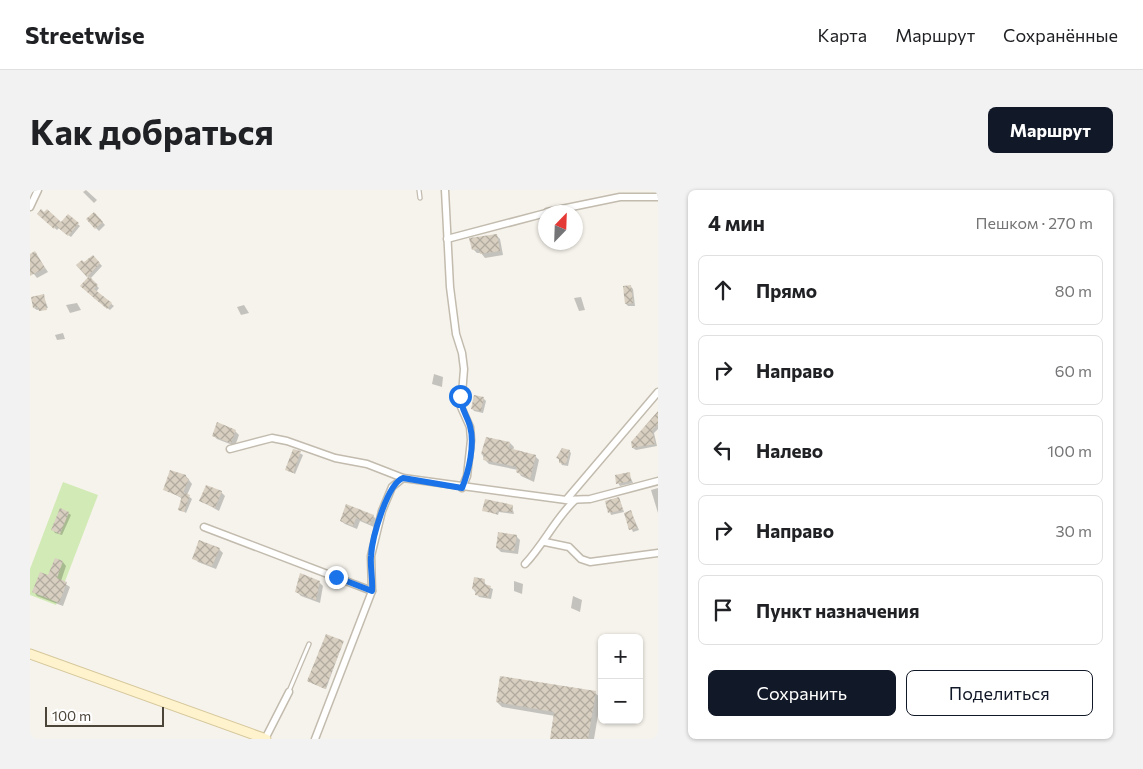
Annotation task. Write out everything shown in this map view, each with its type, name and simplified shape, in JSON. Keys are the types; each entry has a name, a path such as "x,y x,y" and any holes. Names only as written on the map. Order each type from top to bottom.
{"main road":[{"path":"30,654 266,739"}],"street":[{"path":"30,207 38,190"},
{"path":"445,190 447,240 456,334 462,353 464,369 460,407 470,427 471,440 467,476 462,488"},
{"path":"583,205 620,197 658,197"},
{"path":"447,240 538,215"},
{"path":"566,500 658,392"},
{"path":"230,449 272,438 287,440 335,458 367,464 403,478 462,488 566,500 590,499 658,480"},
{"path":"315,739 372,591 371,556 375,536 389,492 394,483 403,478"},
{"path":"525,564 545,542 562,513 575,500"},
{"path":"204,527 372,591"},
{"path":"545,542 569,547 581,559 590,562 658,553"},
{"path":"266,739 289,692"}],"lane":[{"path":"420,190 420,198"},
{"path":"289,692 309,644"}],"green space":[{"path":"63,482 98,495 56,605 30,595 30,569"}],"building":[{"path":"41,209 44,212 47,209 61,222 68,214 79,223 68,236 56,226 54,229 37,214"},
{"path":"94,212 103,222 95,229 86,219"},
{"path":"497,234 500,251 480,254 479,249 472,250 469,238"},
{"path":"35,251 45,268 30,276 30,254"},
{"path":"93,255 100,263 87,277 76,265"},
{"path":"89,276 98,285 94,289 112,303 107,309 80,286"},
{"path":"631,285 633,303 625,304 623,286"},
{"path":"44,294 47,310 39,311 38,307 33,308 31,297"},
{"path":"474,395 484,397 481,411 471,409"},
{"path":"658,411 658,424 652,430 655,444 632,448 631,442"},
{"path":"217,422 236,430 231,443 212,436"},
{"path":"486,437 510,442 509,448 536,455 530,479 516,472 517,467 483,460 484,455 481,454"},
{"path":"562,448 570,450 566,464 559,463 559,459 556,458"},
{"path":"293,449 301,451 293,473 285,470"},
{"path":"170,470 186,475 186,478 189,479 181,497 163,490"},
{"path":"630,472 631,481 616,484 615,475"},
{"path":"206,485 222,491 215,508 199,501"},
{"path":"183,492 190,495 184,512 178,510"},
{"path":"619,497 623,510 608,513 605,501"},
{"path":"485,499 513,505 512,512 497,511 497,514 482,511"},
{"path":"346,504 374,515 370,524 356,518 353,526 340,521"},
{"path":"60,508 69,512 60,534 51,530"},
{"path":"631,510 637,528 629,530 624,513"},
{"path":"498,532 517,535 514,551 496,548"},
{"path":"199,540 220,548 212,566 192,559"},
{"path":"55,558 63,561 57,578 67,582 59,603 32,592 40,572 48,575"},
{"path":"300,573 320,581 316,600 295,592"},
{"path":"474,577 485,579 484,584 491,586 488,597 475,595 476,590 472,589"},
{"path":"326,634 344,641 325,689 307,681"},
{"path":"500,676 596,691 588,739 550,739 554,712 496,702"}],"route":[{"path":"336,577 372,591 371,556 375,536 389,492 398,480 403,478 462,488 467,476 471,440 467,418 460,407 460,396"}]}
